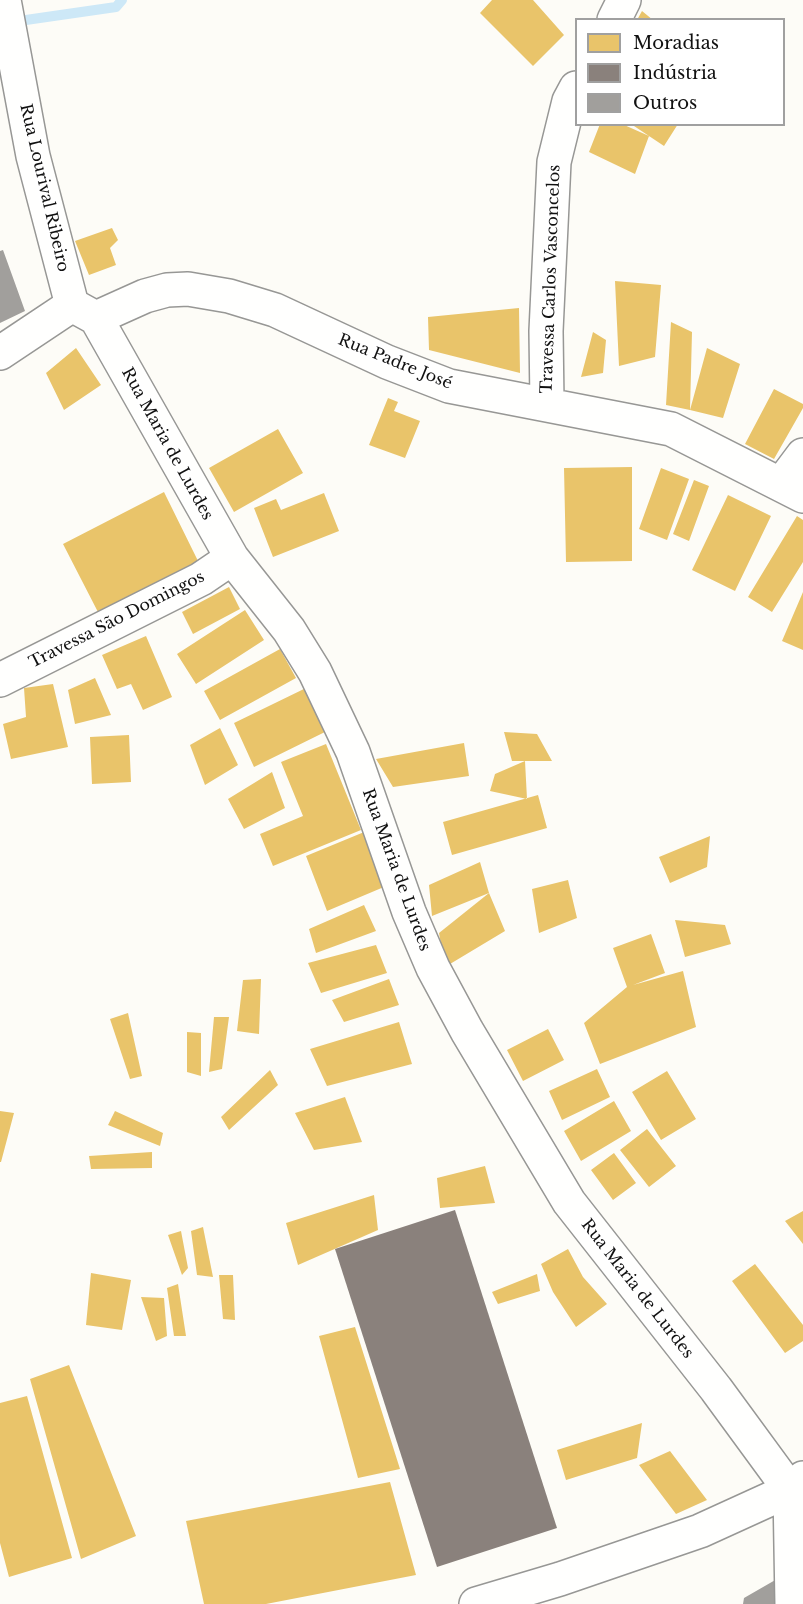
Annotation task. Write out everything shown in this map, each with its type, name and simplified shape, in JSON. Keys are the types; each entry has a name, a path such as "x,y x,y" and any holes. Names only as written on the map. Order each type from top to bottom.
{"street":[{"name":"Rua Lourival Ribeiro","path":"4,0 33,156 84,311"},
{"path":"615,18 624,0"},
{"name":"Travessa Carlos Vasconcelos","path":"546,403 550,213 554,162 569,101 575,90"},
{"name":"Rua Padre José","path":"0,353 84,311 166,290 188,289 229,296 275,310 387,362 449,386 671,429 793,489"},
{"name":"Rua Maria de Lurdes","path":"84,311 232,558 289,630 315,672 352,752 409,912 433,968 552,1174 569,1202 796,1484"},
{"path":"793,489 803,455"},
{"name":"Travessa São Domingos","path":"0,680 201,579 232,558"},
{"path":"476,1604 700,1531 796,1484 792,1604"}],"building: Moradias":[{"path":"492,0 533,0 564,35 533,66 480,13"},
{"path":"642,11 651,18 638,18"},
{"path":"599,126 626,126 649,136 635,174 589,152"},
{"path":"634,126 677,126 664,146"},
{"path":"112,228 118,240 110,248 116,265 89,275 75,241"},
{"path":"615,281 661,285 655,357 619,366"},
{"path":"519,308 520,373 429,350 428,317"},
{"path":"671,322 692,332 690,410 666,405"},
{"path":"593,332 606,340 603,373 581,377"},
{"path":"76,348 101,385 64,410 46,373"},
{"path":"707,348 740,364 723,418 690,410"},
{"path":"774,389 803,404 803,408 774,459 745,444"},
{"path":"388,398 398,402 394,411 420,421 405,458 369,445"},
{"path":"278,429 303,473 234,512 209,468"},
{"path":"632,467 632,561 566,562 564,468"},
{"path":"661,468 689,479 667,540 639,529"},
{"path":"694,480 709,486 689,541 673,534"},
{"path":"164,492 199,563 99,614 63,544"},
{"path":"324,493 339,531 273,557 254,508 276,499 281,510"},
{"path":"728,495 771,516 735,591 692,570"},
{"path":"797,516 803,520 803,562 772,612 748,597"},
{"path":"229,587 240,609 193,634 182,612"},
{"path":"803,592 803,650 782,641"},
{"path":"245,610 264,640 196,684 177,654"},
{"path":"146,636 172,697 143,710 131,684 117,689 102,655"},
{"path":"280,649 296,678 220,720 204,691"},
{"path":"95,678 111,715 75,724 68,690"},
{"path":"53,684 68,747 11,759 3,724 26,717 24,688"},
{"path":"308,687 329,730 254,767 234,723"},
{"path":"220,728 238,765 205,785 190,745"},
{"path":"504,732 537,734 552,761 512,761"},
{"path":"129,735 131,782 92,784 90,737"},
{"path":"464,743 469,776 393,787 376,759"},
{"path":"326,744 361,830 273,866 260,834 303,816 281,762"},
{"path":"525,761 527,799 490,791 495,774"},
{"path":"272,772 285,808 244,829 228,799"},
{"path":"538,795 547,828 452,855 443,822"},
{"path":"369,830 391,884 327,911 306,856"},
{"path":"710,836 707,867 670,883 659,857"},
{"path":"480,862 489,893 432,916 429,885"},
{"path":"568,880 577,918 539,933 532,889"},
{"path":"489,893 505,931 445,967 439,933"},
{"path":"364,905 376,931 316,953 309,929"},
{"path":"675,920 725,925 731,944 685,957"},
{"path":"651,934 665,973 633,985 683,971 696,1027 600,1064 584,1023 627,987 613,948"},
{"path":"376,945 387,973 321,993 308,963"},
{"path":"261,979 259,1034 237,1031 243,980"},
{"path":"389,979 399,1005 344,1022 332,1000"},
{"path":"128,1013 142,1076 130,1079 110,1019"},
{"path":"214,1017 229,1017 222,1069 209,1072"},
{"path":"399,1022 412,1064 327,1086 310,1049"},
{"path":"548,1029 564,1060 523,1081 507,1050"},
{"path":"187,1032 201,1033 201,1076 187,1072"},
{"path":"597,1069 610,1097 562,1120 549,1091"},
{"path":"270,1070 278,1085 229,1130 221,1117"},
{"path":"667,1071 696,1119 661,1140 632,1092"},
{"path":"345,1097 362,1142 314,1150 295,1113"},
{"path":"614,1101 631,1131 581,1161 564,1131"},
{"path":"0,1111 14,1113 1,1162 0,1162"},
{"path":"115,1111 163,1133 160,1146 108,1125"},
{"path":"647,1129 676,1166 649,1187 620,1150"},
{"path":"152,1152 152,1168 91,1169 89,1156"},
{"path":"614,1153 636,1183 613,1200 591,1170"},
{"path":"485,1166 495,1203 440,1208 437,1178"},
{"path":"374,1195 378,1230 298,1265 286,1223"},
{"path":"803,1211 803,1244 785,1221"},
{"path":"203,1227 213,1277 197,1275 191,1231"},
{"path":"181,1231 188,1268 182,1275 168,1235"},
{"path":"568,1249 583,1277 607,1304 576,1327 553,1292 541,1264"},
{"path":"755,1264 803,1325 803,1341 785,1353 732,1281"},
{"path":"91,1273 131,1280 122,1330 86,1325"},
{"path":"537,1274 540,1291 498,1304 492,1292"},
{"path":"219,1275 233,1275 235,1320 223,1319"},
{"path":"178,1284 186,1336 174,1336 167,1288"},
{"path":"141,1297 164,1298 167,1336 156,1341"},
{"path":"355,1327 400,1469 358,1478 319,1336"},
{"path":"69,1365 136,1536 81,1559 30,1379"},
{"path":"27,1396 72,1558 9,1577 0,1543 0,1403"},
{"path":"642,1423 637,1458 566,1480 557,1450"},
{"path":"670,1451 707,1500 676,1514 639,1465"},
{"path":"390,1482 416,1575 266,1604 204,1604 186,1521"}],"building: Indústria":[{"path":"455,1210 557,1528 437,1567 335,1249"}],"building: Outros":[{"path":"3,250 25,311 0,323 0,251"},
{"path":"777,1579 777,1604 743,1604 744,1598"}],"waterway":[{"path":"12,22 116,7 122,0"}]}
